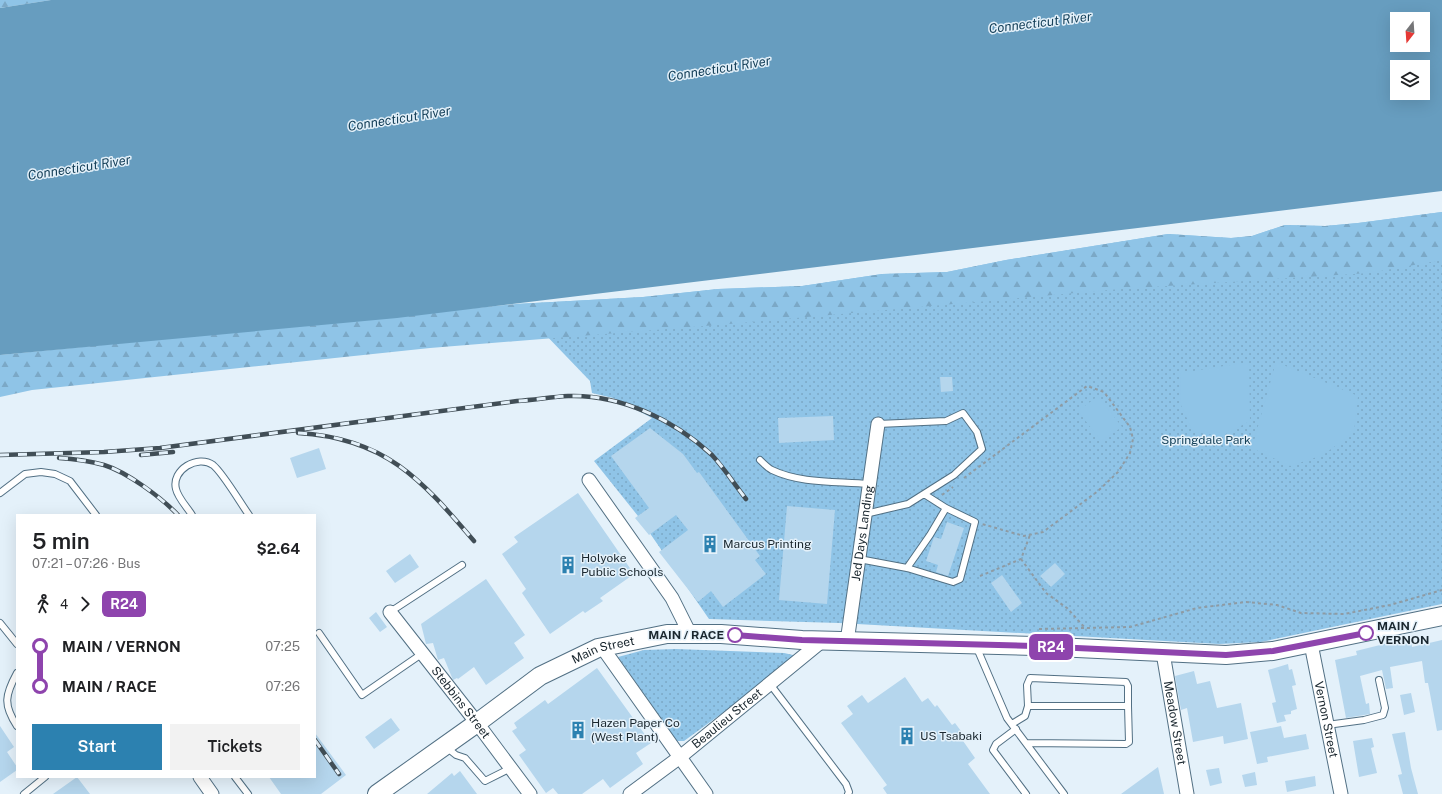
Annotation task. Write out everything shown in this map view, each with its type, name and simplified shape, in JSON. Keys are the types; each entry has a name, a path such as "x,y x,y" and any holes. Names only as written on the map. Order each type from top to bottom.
{"main road":[{"name":"Main Street","path":"377,794 540,676 573,659 602,647 667,634 847,642 976,645 1226,655 1273,651 1312,644 1442,616"}],"street":[{"name":"Jed Days Landing","path":"847,642 878,424"},
{"path":"589,480 672,598 690,634"},
{"name":"Stebbins Street","path":"390,612 477,723 530,794"},
{"name":"Beaulieu Street","path":"630,794 680,757 822,641"},
{"name":"Vernon Street","path":"1312,644 1341,794"},
{"path":"602,647 706,794"},
{"name":"Meadow Street","path":"1162,652 1187,794"},
{"path":"201,778 212,794"}],"lane":[{"path":"865,514 908,504 954,475 982,448 977,432 963,413 946,421 878,424"},
{"path":"760,460 771,470 791,476 810,480 869,484"},
{"path":"191,514 176,489 176,484 179,475 185,467 196,462 203,461 214,466 248,514"},
{"path":"0,493 25,474 41,472 55,474 70,481 95,514"},
{"path":"859,559 907,568 954,582 960,579 975,522 946,508 924,494"},
{"path":"907,568 926,542 946,508"},
{"path":"390,612 462,565"},
{"path":"0,623 16,643"},
{"path":"319,633 362,695 423,654"},
{"path":"976,645 1007,718 1064,794"},
{"path":"16,674 7,696 9,715 16,725"},
{"path":"1026,743 1126,744 1129,742 1128,686 1126,682 1030,678 1027,685 1028,706 1025,716 996,744 994,750 1026,794"},
{"path":"1327,725 1364,720 1383,715 1385,708 1379,680"},
{"path":"770,684 846,784 849,792 848,794"},
{"path":"0,701 7,696"},
{"path":"1028,706 1128,706"},
{"path":"445,746 456,755 465,758 485,781 511,768"},
{"path":"24,794 44,778"},
{"path":"237,778 248,794"}],"path":[{"path":"960,482 1087,386 1104,392 1130,427 1133,439 1130,453 1118,472 1098,491 1043,532 1024,536 975,522"},
{"path":"935,501 954,486"},
{"path":"980,576 1021,559 1030,535"},
{"path":"1021,559 1046,592 1067,608 1086,629"},
{"path":"1039,630 1130,627 1197,608 1246,602 1277,605 1301,612 1344,614 1390,606 1442,590"}],"green space":[{"path":"0,0 51,0 0,8"},
{"name":"Springdale Park","path":"1442,212 1442,604 1261,642 1219,644 839,623 709,619 638,516 594,461 652,418 613,398 592,393 590,381 516,304 643,297 718,289 802,286 882,274 947,272 1006,260 1168,234 1231,238 1252,236 1285,225 1325,226"},
{"path":"1442,212 1442,260 1369,273 1120,289 729,324 430,348 32,390 0,397 0,355 516,304 643,297 718,289 802,286 882,274 947,272 1006,260 1168,234 1231,238 1252,236 1285,225 1325,226"},
{"path":"1249,362 1250,421 1222,436 1193,432 1180,403 1181,373"},
{"path":"1276,362 1358,396 1354,432 1323,455 1290,466 1252,448"},
{"path":"1098,396 1122,427 1101,441 1078,411"},
{"path":"676,649 784,653 793,655 794,661 684,741 677,741 618,657 644,650"}],"water":[{"name":"Connecticut River","path":"51,0 1442,0 1442,191 397,318 0,355 0,8"}],"building":[{"path":"940,377 952,377 953,391 941,392"},
{"path":"833,416 834,440 779,443 778,418"},
{"name":"Marcus Printing","path":"650,428 683,454 697,473 699,472 760,556 755,560 766,574 723,607 711,591 698,602 659,552 688,530 676,515 649,535 635,518 649,508 611,456"},
{"path":"319,448 326,469 297,478 290,458"},
{"name":"Holyoke Public Schools","path":"578,493 634,574 600,598 603,601 585,613 583,611 550,634 522,593 526,589 502,554 518,542 514,537"},
{"path":"787,506 835,510 827,604 779,600"},
{"path":"947,522 964,528 948,576 936,572 938,565 926,561 934,537 941,539"},
{"path":"410,554 419,567 395,583 386,571"},
{"path":"1055,563 1065,574 1051,587 1040,576"},
{"path":"1002,575 1022,603 1011,612 991,583"},
{"path":"486,579 525,635 514,643 524,658 486,685 474,667 458,679 453,680 444,658 438,660 433,643 426,644 421,624"},
{"path":"376,612 387,627 380,632 369,618"},
{"path":"1411,640 1412,647 1442,640 1442,730 1437,731 1428,683 1425,683 1422,661 1390,667 1393,688 1386,689 1382,670 1360,676 1366,704 1369,703 1370,714 1346,718 1335,660 1357,655 1356,651 1384,644"},
{"path":"1288,664 1289,670 1292,669 1296,685 1292,686 1297,709 1291,711 1291,714 1284,715 1286,721 1277,723 1272,703 1276,702 1268,670"},
{"name":"Hazen Paper Co (West Plant)","path":"597,668 651,743 636,753 643,764 610,788 603,779 582,794 558,794 553,788 546,793 519,755 526,750 512,731 517,728 514,723 545,700 548,704"},
{"path":"1194,671 1197,684 1210,681 1217,708 1241,703 1248,739 1224,744 1223,736 1193,742 1187,708 1181,710 1175,676"},
{"name":"US Tsabaki","path":"905,677 922,702 928,698 935,707 937,705 952,725 955,723 964,735 961,738 975,758 968,764 990,794 887,794 883,788 887,785 841,723 853,714 847,706 862,695 868,703"},
{"path":"1411,693 1415,712 1404,715 1400,695"},
{"path":"391,718 400,730 374,749 365,737"},
{"path":"0,726 14,747 7,752 16,766 16,771 0,782"},
{"path":"1281,726 1284,738 1306,734 1309,749 1267,757 1268,762 1257,764 1250,732"},
{"path":"1405,732 1411,768 1418,794 1403,794 1398,775 1402,774 1392,734"},
{"path":"316,734 346,775 321,794 281,794 270,778 316,778"},
{"path":"1372,738 1374,747 1371,748 1377,773 1359,777 1353,741"},
{"path":"1158,767 1164,794 1121,794"},
{"path":"1219,768 1222,783 1210,786 1206,770"},
{"path":"460,771 477,794 427,794 452,773 454,776"},
{"path":"1255,772 1257,785 1245,787 1242,775"},
{"path":"1315,776 1316,786 1287,792 1285,781"},
{"path":"78,778 90,794 53,794"}],"railway":[{"path":"0,455 104,452 160,448 517,401 568,396 588,397 608,399 664,420 697,442 712,455 746,499"},
{"path":"298,433 328,437 355,443 378,453 399,466 418,481 474,541"},
{"path":"141,455 173,452"},
{"path":"59,458 93,462 113,468 144,486 177,514"},
{"path":"316,741 339,774"}],"bus line":[{"name":"R24","path":"735,635 802,640 1034,646 1226,655 1273,651 1366,633"}],"place":[{"name":"Marcus Printing","path":"710,544"},
{"name":"Holyoke Public Schools","path":"568,565"},
{"name":"MAIN / VERNON","path":"1366,633"},
{"name":"MAIN / RACE","path":"735,635"},
{"name":"Hazen Paper Co (West Plant)","path":"578,730"},
{"name":"US Tsabaki","path":"907,736"}]}
